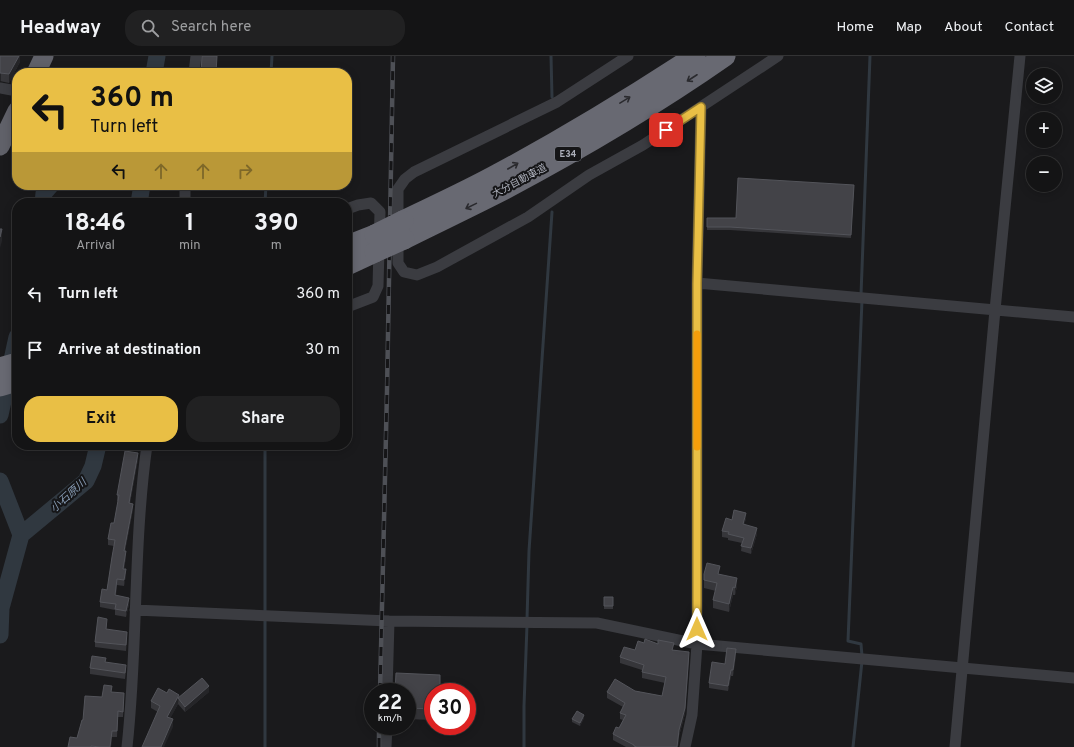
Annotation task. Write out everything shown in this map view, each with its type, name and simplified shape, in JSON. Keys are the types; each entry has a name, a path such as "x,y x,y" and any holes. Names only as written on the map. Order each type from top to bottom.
{"highway":[{"path":"38,68 44,56"},
{"name":"大分自動車道","path":"404,230 575,131 648,87 695,56"},
{"name":"大分自動車道","path":"352,261 375,243 504,189 656,102 725,56"},
{"path":"0,146 12,121"},
{"name":"大分自動車道","path":"352,245 375,243"},
{"path":"0,368 12,365"},
{"path":"0,386 12,382"}],"street":[{"path":"195,68 196,56"},
{"path":"628,56 557,102 414,172 405,179 398,189 398,263 404,272 418,274 437,268 528,217 589,175 642,145 701,107 766,59 778,56"},
{"path":"955,747 1020,56"},
{"path":"0,88 12,91"},
{"path":"685,747 692,715 697,644 697,284 701,107"},
{"path":"352,207 371,203 380,212 378,286 373,298 352,305"},
{"path":"697,284 1074,317"},
{"path":"127,747 131,707 141,493 146,450"},
{"path":"136,610 389,621 597,623 697,644 1074,678"},
{"path":"387,683 389,621"},
{"path":"386,747 387,735"}],"building":[{"path":"0,56 19,56 9,74 0,73"},
{"path":"202,56 217,56 216,68 201,68"},
{"path":"738,178 854,185 851,235 730,227 707,227 707,218 736,218"},
{"path":"125,451 138,453 129,503 133,504 124,551 126,551 123,569 126,569 124,580 117,579 115,595 129,598 126,611 115,609 116,604 100,602 102,589 107,590 115,540 108,539 111,523 114,523 119,495 117,495"},
{"path":"734,510 746,513 743,524 757,528 751,548 741,546 744,538 722,531 726,518 732,520"},
{"path":"707,563 720,566 718,574 737,578 729,604 713,600 717,583 704,580"},
{"path":"604,597 613,597 613,606 604,606"},
{"path":"98,617 107,619 106,629 127,632 126,645 95,642"},
{"path":"645,639 658,644 658,640 674,643 672,650 689,652 685,708 679,730 677,747 637,747 613,734 616,727 619,728 626,715 620,713 625,703 607,692 615,679 635,691 662,696 666,677 642,672 644,665 620,657 624,647 635,650 638,641 644,643"},
{"path":"727,648 736,649 733,670 731,670 728,686 709,683 712,662 725,664"},
{"path":"92,656 106,658 105,662 126,665 125,673 90,668"},
{"path":"396,673 440,675 440,683 424,683 424,709 416,708 416,683 395,683"},
{"path":"202,678 209,686 185,707 178,698"},
{"path":"104,685 112,686 111,692 124,693 123,712 118,711 117,731 112,731 110,747 68,747 70,737 77,738 83,720 85,696 102,697"},
{"path":"158,688 167,693 169,689 179,695 167,717 173,719 161,747 142,747 160,706 151,701"},
{"path":"577,711 584,715 580,723 572,719"}],"waterway":[{"name":"小石原川","path":"155,68 157,56"},
{"path":"271,68 272,56"},
{"path":"551,56 552,97"},
{"path":"861,295 870,56"},
{"name":"小石原川","path":"44,198 44,193 47,190"},
{"name":"小石原川","path":"140,198 141,190"},
{"path":"265,198 266,190"},
{"path":"527,619 529,551 552,212"},
{"path":"862,300 848,641 861,644 862,656"},
{"name":"小石原川","path":"0,415 12,360"},
{"name":"小石原川","path":"0,635 1,608 21,535 86,481 93,466 97,450"},
{"path":"265,450 265,613"},
{"name":"小石原川","path":"0,481 21,535"},
{"path":"265,619 265,747"},
{"path":"524,747 527,625"},
{"path":"853,747 862,661"}],"railway":[{"path":"380,683 393,56"},
{"path":"379,735 379,747"}],"slow traffic":[{"path":"697,334 697,447"}],"route":[{"path":"666,130 701,107 697,284 697,629"}]}
